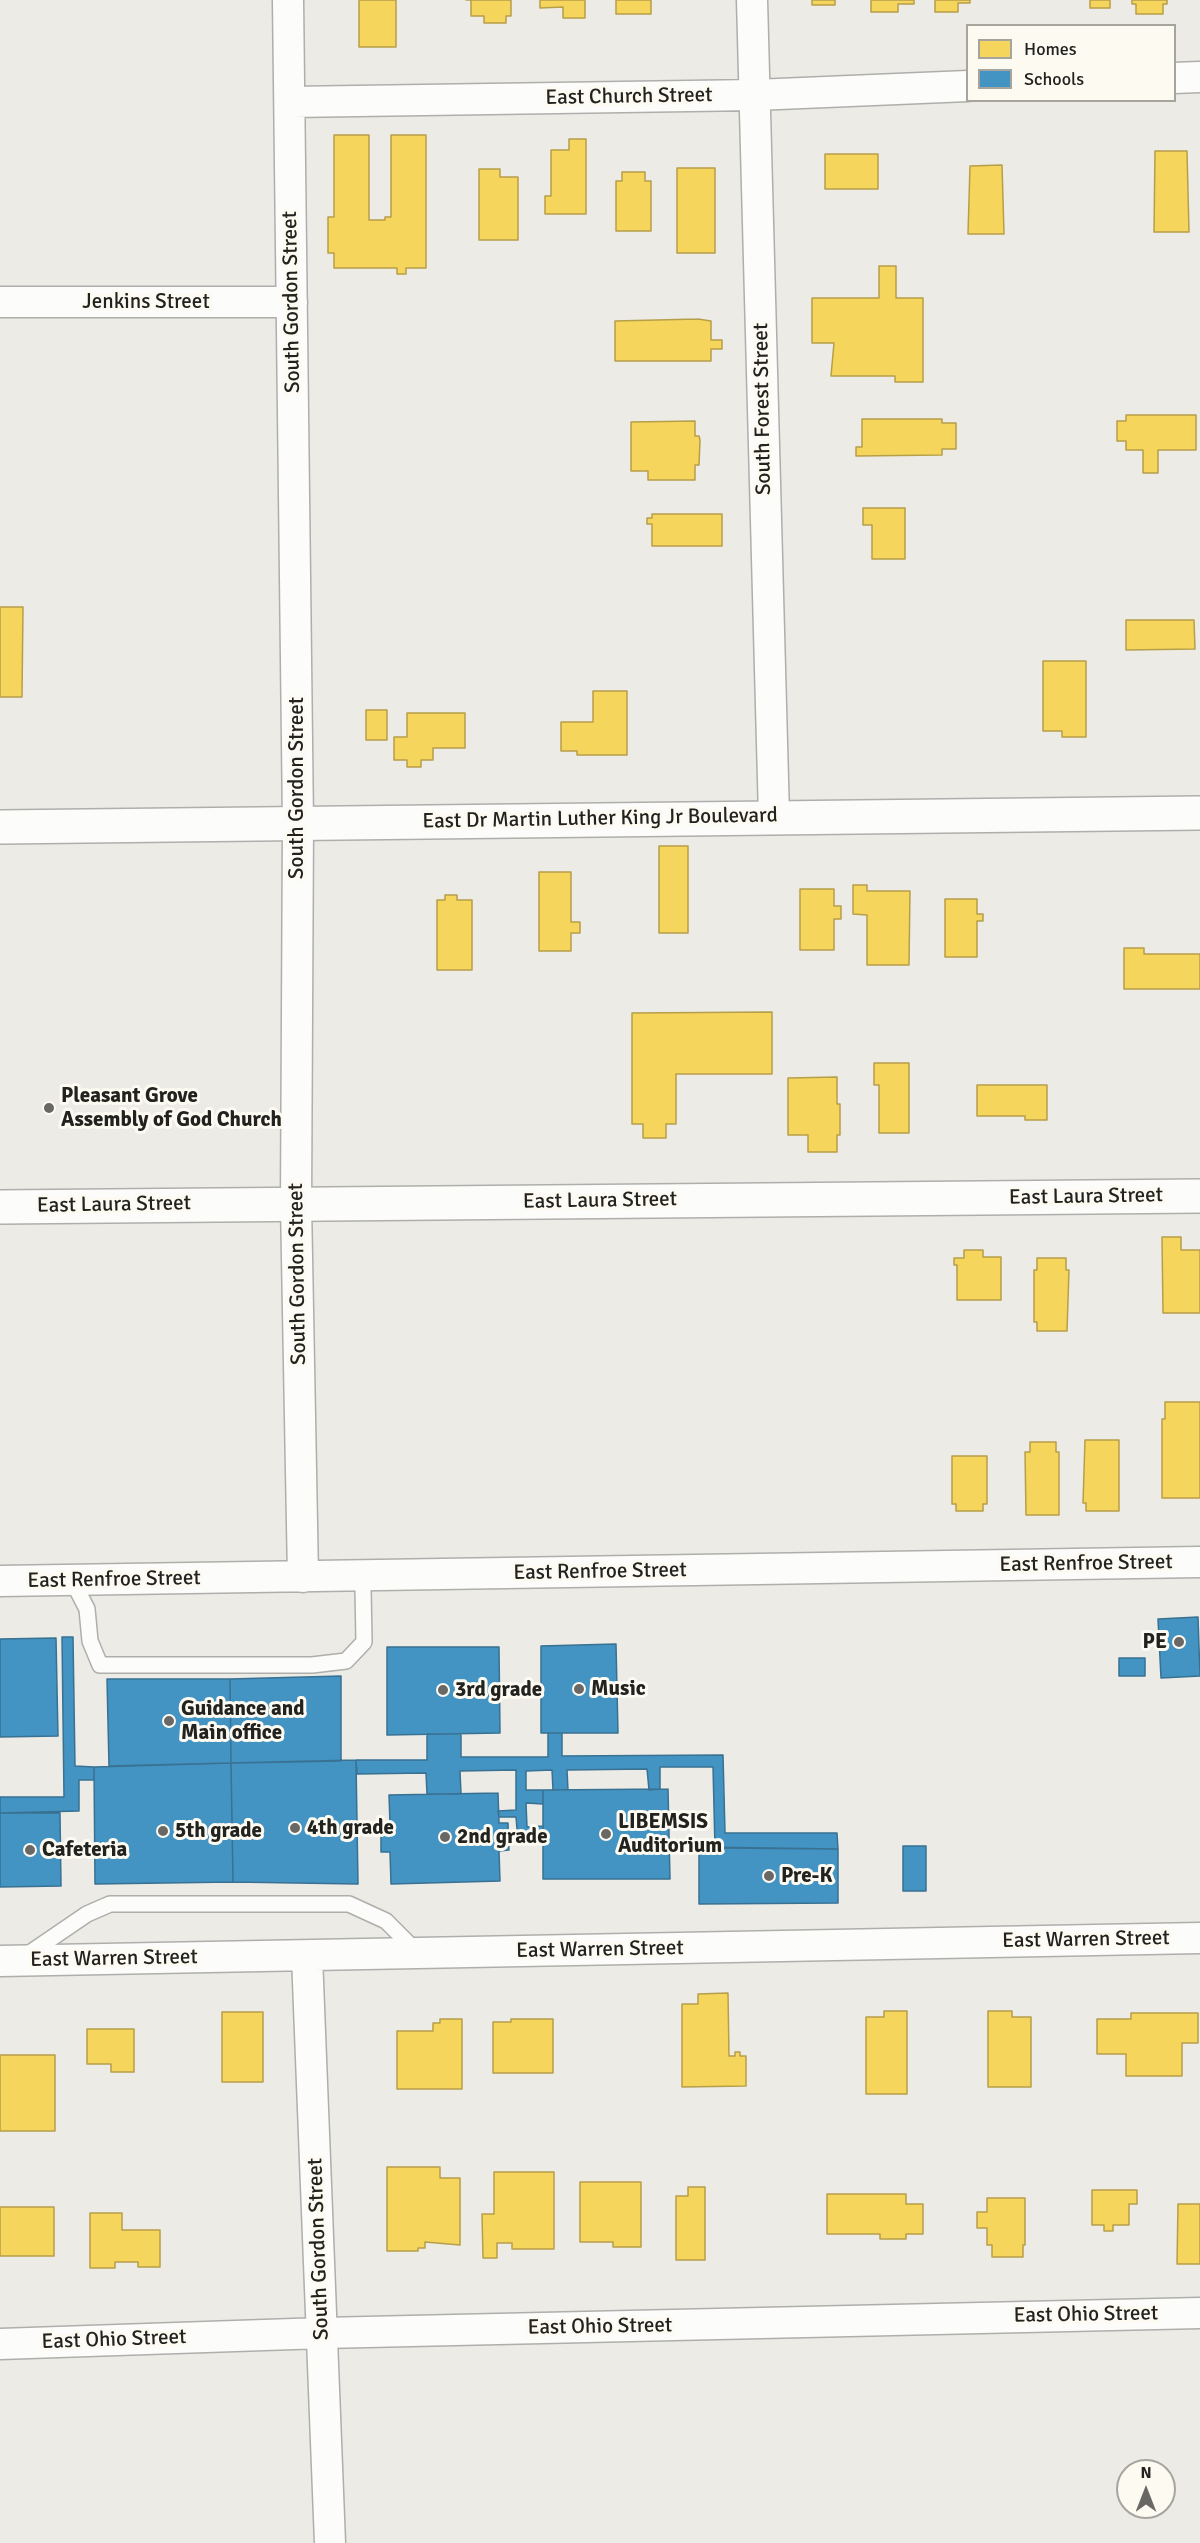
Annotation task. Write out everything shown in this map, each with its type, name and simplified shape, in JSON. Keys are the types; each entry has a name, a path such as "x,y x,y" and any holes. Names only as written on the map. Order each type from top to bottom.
{"street":[{"name":"South Gordon Street","path":"288,0 298,823 296,1204 303,1577"},
{"name":"South Forest Street","path":"752,0 774,817"},
{"path":"1176,78 1200,77"},
{"name":"East Church Street","path":"291,102 755,95 966,86"},
{"name":"Jenkins Street","path":"0,302 292,302"},
{"name":"East Dr Martin Luther King Jr Boulevard","path":"0,827 1200,813"},
{"name":"East Laura Street","path":"0,1206 1200,1196"},
{"name":"East Renfroe Street","path":"0,1581 1200,1562"},
{"name":"East Warren Street","path":"10,1961 1200,1938"},
{"name":"South Gordon Street","path":"307,1956 330,2543"},
{"name":"East Ohio Street","path":"0,2344 323,2333 1200,2313"}],"lane":[{"path":"72,1580 87,1609 90,1641 100,1665 312,1665 346,1661 364,1642 363,1588 370,1576"},
{"path":"10,1961 87,1914 110,1904 349,1904 386,1921 418,1953"}],"building: Homes":[{"path":"359,0 396,0 396,47 359,47"},
{"path":"471,0 511,0 511,16 506,16 506,23 484,23 484,16 471,16"},
{"path":"540,0 585,0 585,18 563,18 563,7 540,8"},
{"path":"616,0 651,0 651,14 616,14"},
{"path":"812,0 835,0 835,5 812,5"},
{"path":"871,0 914,0 914,4 898,4 898,12 871,12"},
{"path":"935,0 970,0 970,3 958,3 958,12 935,12"},
{"path":"1090,0 1110,0 1110,8 1090,8"},
{"path":"1132,0 1167,0 1167,4 1163,4 1163,14 1136,14 1136,4 1132,4"},
{"path":"334,135 369,135 369,220 385,220 385,217 391,217 391,135 426,135 426,268 406,268 406,274 397,274 397,268 334,268 334,253 328,253 328,217 334,217"},
{"path":"569,139 586,139 586,214 545,214 545,196 551,196 551,150 569,150"},
{"path":"1155,151 1187,151 1189,232 1154,232"},
{"path":"825,154 878,154 878,189 825,189"},
{"path":"1002,165 1004,234 968,234 970,166"},
{"path":"677,168 715,168 715,253 677,253"},
{"path":"479,169 500,169 500,177 518,177 518,240 479,240"},
{"path":"622,172 645,172 645,181 651,181 651,231 616,231 616,181 622,181"},
{"path":"879,266 896,266 896,298 923,298 923,382 895,382 895,376 831,376 834,343 812,343 812,298 879,298"},
{"path":"698,319 711,321 711,340 722,340 722,349 711,349 711,361 615,361 615,321"},
{"path":"1126,415 1196,415 1196,450 1158,450 1158,473 1143,473 1143,450 1126,450 1126,441 1117,441 1117,421 1126,421"},
{"path":"862,419 942,419 942,423 956,423 956,449 942,449 942,455 856,456 856,447 862,447"},
{"path":"695,421 695,436 699,436 700,440 699,465 695,465 695,480 648,480 648,471 631,471 631,422"},
{"path":"863,508 905,508 905,559 872,559 872,525 863,525"},
{"path":"652,514 722,514 722,546 652,546 652,524 647,524 647,518 652,518"},
{"path":"0,607 23,607 22,697 0,697"},
{"path":"1126,620 1194,620 1195,649 1126,650"},
{"path":"1043,661 1086,661 1086,737 1062,737 1062,731 1043,731"},
{"path":"593,691 627,691 627,755 577,755 577,751 561,751 561,722 593,722"},
{"path":"366,710 387,710 387,740 366,740"},
{"path":"407,713 465,713 465,748 433,748 433,760 421,760 421,767 407,767 407,760 394,760 394,737 407,737"},
{"path":"659,846 688,846 688,933 659,933"},
{"path":"539,872 571,872 571,922 580,922 580,933 571,933 571,951 539,951"},
{"path":"853,885 867,885 867,891 910,891 909,965 867,965 867,915 853,914"},
{"path":"800,889 834,889 834,906 841,906 841,919 834,919 834,950 800,950"},
{"path":"445,895 457,895 457,900 472,900 472,970 437,970 437,900 445,900"},
{"path":"945,899 977,899 977,914 983,914 983,921 977,921 977,957 945,957"},
{"path":"1124,948 1144,948 1144,954 1200,954 1200,989 1124,989"},
{"path":"772,1012 772,1074 676,1074 676,1124 666,1124 666,1138 643,1138 643,1124 632,1124 632,1013"},
{"path":"874,1063 909,1063 909,1133 879,1133 879,1085 874,1085"},
{"path":"837,1077 840,1135 837,1135 837,1152 808,1152 808,1135 788,1135 788,1078"},
{"path":"977,1085 1047,1085 1047,1120 1025,1120 1025,1116 977,1116"},
{"path":"1162,1237 1181,1237 1181,1250 1200,1250 1200,1313 1163,1313"},
{"path":"964,1250 983,1250 983,1257 1001,1257 1001,1300 957,1300 957,1265 954,1265 954,1258 964,1258"},
{"path":"1037,1258 1066,1258 1066,1270 1069,1270 1067,1331 1037,1331 1037,1322 1034,1322 1034,1270 1037,1270"},
{"path":"1165,1402 1200,1402 1200,1498 1162,1498 1162,1419 1165,1419"},
{"path":"1085,1440 1119,1440 1119,1511 1086,1511 1086,1503 1083,1503"},
{"path":"1030,1442 1056,1442 1056,1452 1059,1452 1059,1515 1026,1515 1025,1452 1030,1452"},
{"path":"952,1456 987,1456 987,1504 983,1504 983,1511 956,1511 956,1504 952,1504"},
{"path":"728,1993 729,2056 735,2056 735,2052 740,2052 740,2056 746,2056 746,2086 682,2087 682,2004 698,2004 698,1994"},
{"path":"884,2011 907,2011 907,2094 866,2094 866,2017 884,2017"},
{"path":"988,2011 1012,2011 1012,2017 1031,2017 1031,2087 988,2087"},
{"path":"222,2012 263,2012 263,2082 222,2082"},
{"path":"1131,2013 1198,2013 1198,2043 1182,2043 1182,2076 1126,2076 1126,2054 1097,2054 1097,2019 1131,2019"},
{"path":"440,2019 462,2019 462,2089 397,2089 397,2031 433,2031 433,2023 440,2023"},
{"path":"511,2019 553,2019 553,2073 493,2073 493,2022 511,2022"},
{"path":"87,2029 134,2029 134,2072 111,2072 111,2064 87,2064"},
{"path":"0,2055 55,2055 55,2131 0,2131"},
{"path":"387,2167 440,2167 440,2178 460,2178 460,2245 425,2242 425,2248 418,2248 418,2251 387,2251"},
{"path":"494,2172 554,2172 554,2249 512,2249 512,2243 497,2243 497,2258 483,2258 482,2214 494,2214"},
{"path":"580,2182 641,2182 641,2247 613,2247 613,2242 580,2242"},
{"path":"688,2187 705,2187 705,2260 676,2260 676,2196 688,2196"},
{"path":"1092,2190 1137,2190 1137,2204 1129,2204 1129,2225 1113,2225 1113,2231 1104,2231 1104,2225 1092,2225"},
{"path":"827,2194 906,2194 906,2204 923,2204 923,2234 906,2234 906,2239 880,2239 880,2234 827,2234"},
{"path":"987,2198 1025,2198 1023,2257 992,2257 992,2245 987,2245 987,2228 977,2228 977,2212 987,2212"},
{"path":"1178,2204 1200,2204 1200,2264 1177,2264"},
{"path":"0,2207 54,2207 54,2256 0,2256"},
{"path":"90,2213 122,2213 122,2230 160,2230 160,2267 138,2267 138,2262 115,2262 115,2268 90,2268"}],"building: Schools":[{"name":"PE","path":"1198,1617 1200,1676 1161,1678 1158,1619"},
{"path":"62,1637 73,1637 75,1766 94,1767 94,1780 79,1780 79,1811 0,1813 0,1797 64,1797"},
{"path":"56,1638 58,1736 0,1737 0,1639"},
{"name":"Music","path":"616,1644 618,1733 541,1733 541,1646"},
{"name":"3rd grade","path":"387,1647 499,1647 500,1733 387,1735"},
{"path":"1119,1658 1145,1658 1145,1676 1119,1676"},
{"path":"341,1676 341,1761 231,1763 230,1679"},
{"name":"Guidance and Main office","path":"107,1679 230,1679 231,1763 109,1766"},
{"path":"548,1733 562,1733 562,1756 723,1755 725,1833 837,1833 838,1849 715,1848 713,1767 660,1767 660,1789 649,1790 647,1769 567,1770 568,1790 553,1790 552,1770 526,1771 526,1790 543,1790 543,1804 526,1803 527,1827 543,1826 543,1841 518,1841 516,1817 499,1817 498,1811 516,1810 516,1770 460,1771 461,1794 427,1794 426,1773 357,1774 356,1760 427,1760 427,1734 461,1734 461,1757 548,1757"},
{"name":"4th grade","path":"356,1760 358,1884 233,1882 231,1763"},
{"name":"5th grade","path":"231,1763 233,1882 95,1884 94,1767"},
{"name":"LIBEMSIS Auditorium","path":"668,1789 670,1879 543,1879 543,1790"},
{"name":"2nd grade","path":"498,1793 499,1823 508,1823 509,1850 499,1851 500,1881 391,1884 390,1852 381,1852 381,1824 390,1824 389,1795"},
{"name":"Cafeteria","path":"0,1813 60,1813 61,1886 0,1887"},
{"path":"903,1846 926,1846 926,1891 903,1891"},
{"name":"Pre-K","path":"699,1847 838,1849 838,1903 699,1904"}],"place":[{"name":"Pleasant Grove Assembly of God Church","path":"49,1108"},
{"name":"PE","path":"1179,1642"},
{"name":"Music","path":"579,1689"},
{"name":"3rd grade","path":"443,1690"},
{"name":"Guidance and Main office","path":"169,1721"},
{"name":"4th grade","path":"295,1828"},
{"name":"5th grade","path":"163,1831"},
{"name":"LIBEMSIS Auditorium","path":"606,1834"},
{"name":"2nd grade","path":"445,1837"},
{"name":"Cafeteria","path":"30,1850"},
{"name":"Pre-K","path":"769,1876"}]}
